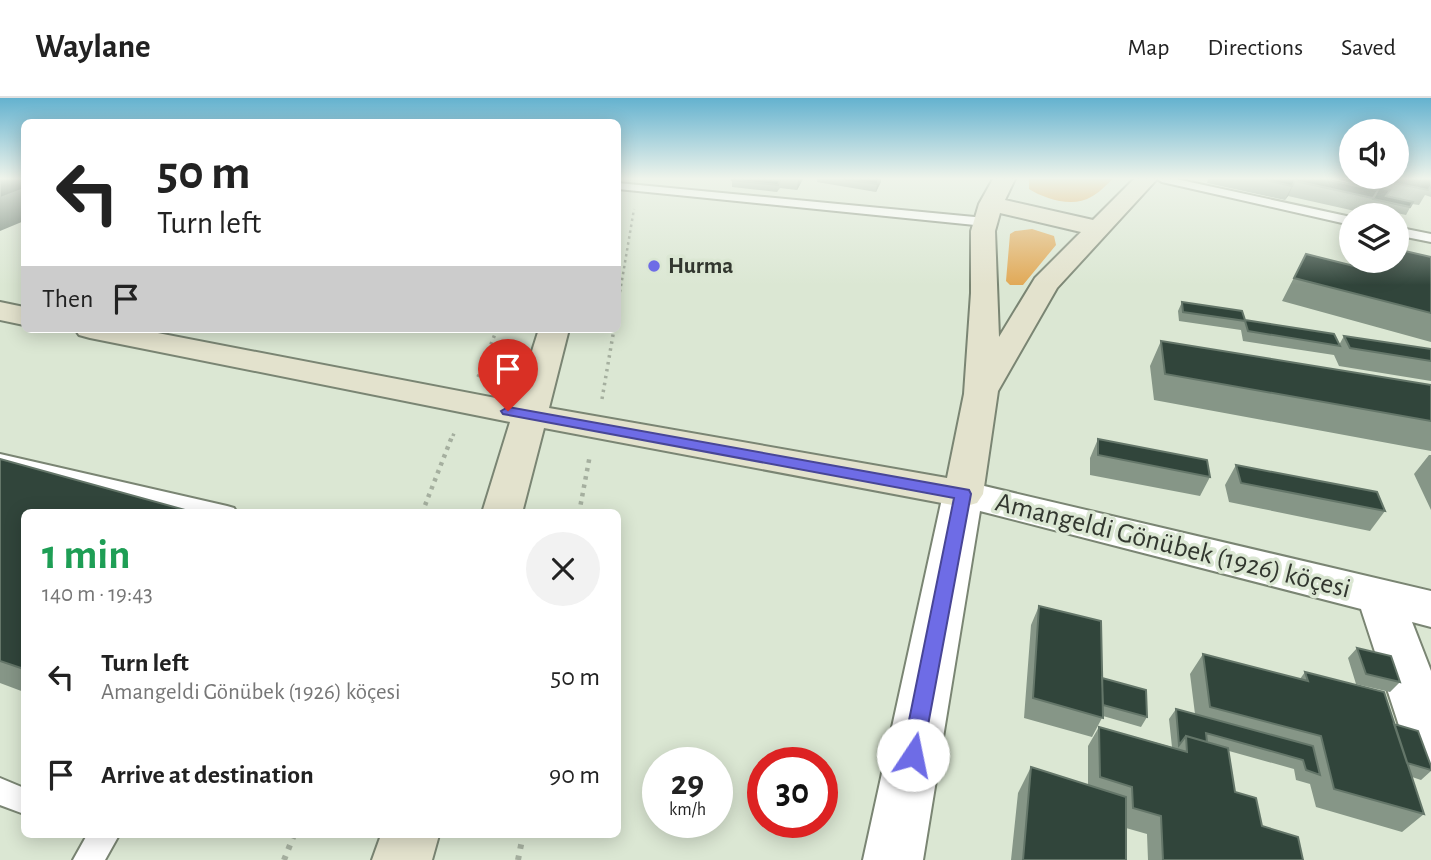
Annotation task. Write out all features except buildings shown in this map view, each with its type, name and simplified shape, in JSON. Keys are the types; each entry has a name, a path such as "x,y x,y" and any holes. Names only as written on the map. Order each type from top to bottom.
{"street":[{"path":"893,860 981,394 985,293 982,240 985,215"},
{"path":"1040,215 1097,229"},
{"path":"981,394 1045,284 1111,215"},
{"path":"0,311 21,315"},
{"name":"Amangeldi Gönübek (1926) köçesi","path":"110,333 530,415 963,494 1431,609"},
{"path":"503,509 553,333"},
{"path":"1380,597 1431,741"},
{"path":"402,860 409,838"}],"lane":[{"path":"1409,234 1431,238"},
{"path":"0,460 210,509"},
{"path":"0,791 21,800"},
{"path":"88,860 102,838"}],"path":[{"path":"621,287 633,215"},
{"path":"284,860 294,838"},
{"path":"518,860 522,838"}],"shaded area":[{"path":"1032,229 1054,236 1056,245 1023,285 1010,285 1006,281 1010,234"}],"place":[{"name":"Hurma","path":"654,266"}],"route":[{"path":"508,411 963,494 913,755"}]}
